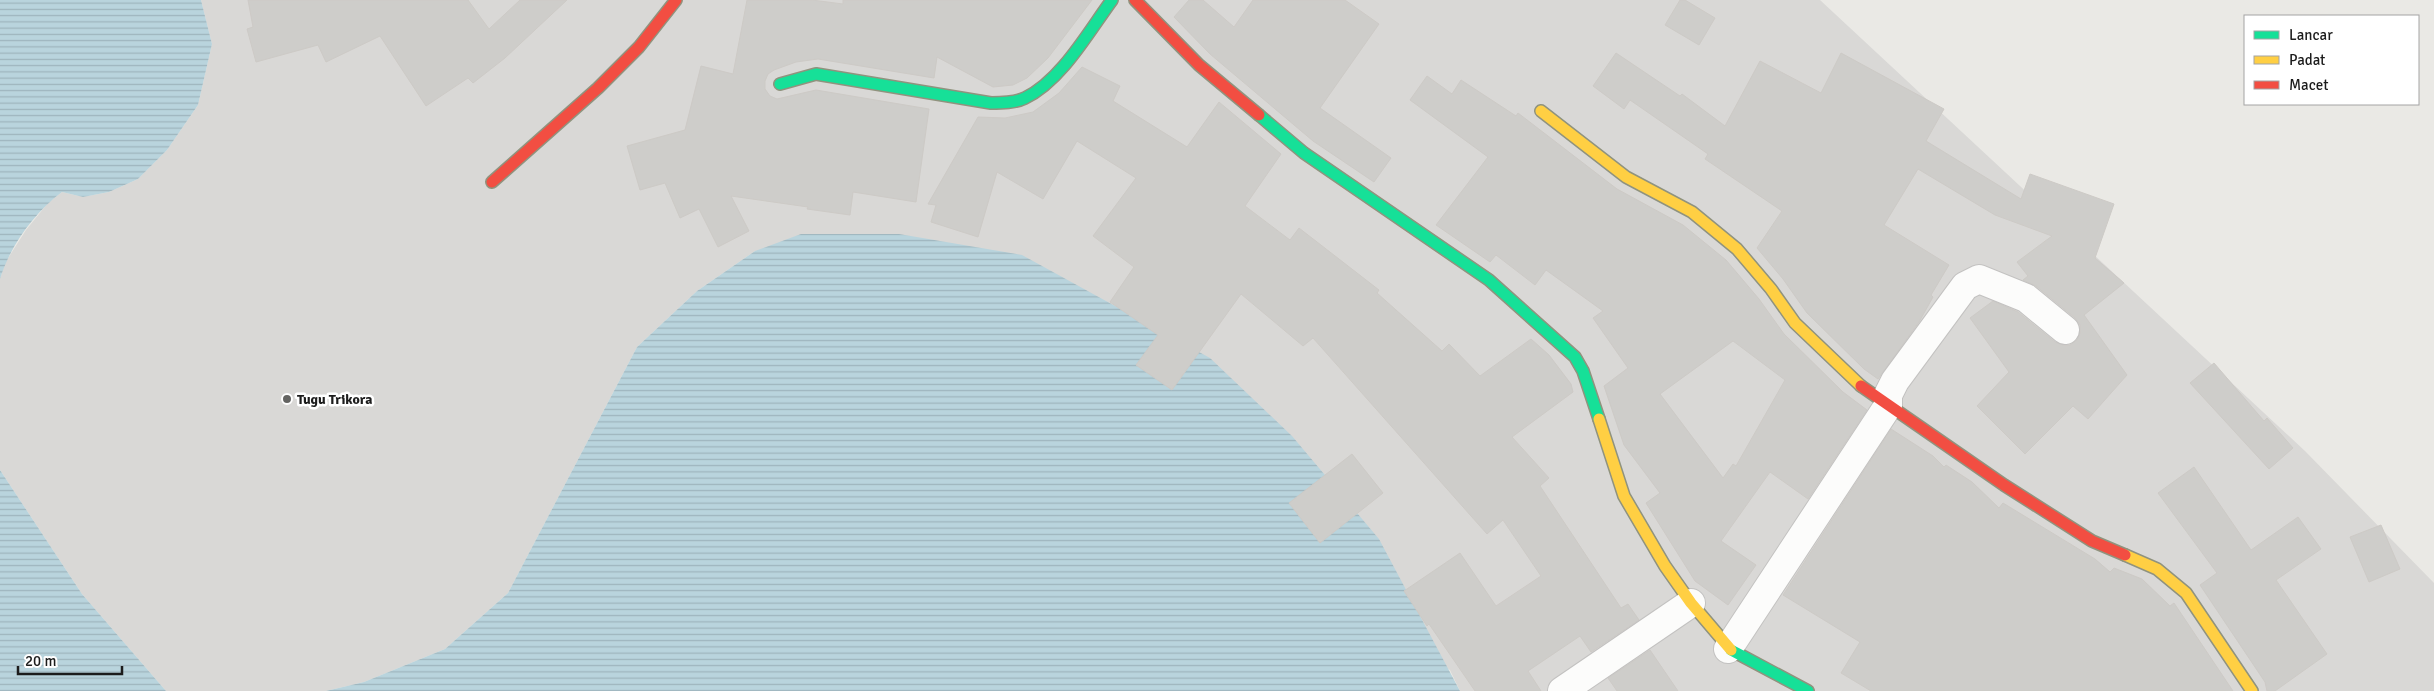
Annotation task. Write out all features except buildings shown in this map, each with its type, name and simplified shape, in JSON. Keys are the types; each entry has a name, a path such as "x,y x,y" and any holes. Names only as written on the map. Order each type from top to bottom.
{"street":[{"path":"492,182 605,81 639,47 676,0"},
{"path":"780,84 799,77 816,74 991,104 1026,98 1053,77 1112,0"},
{"path":"1135,0 1199,65 1304,153 1489,280 1575,357 1583,371 1624,496 1665,566 1691,603 1728,648 1808,691"},
{"path":"1541,111 1626,177 1692,212 1736,249 1771,289 1794,323 1854,381 2004,486 2092,541 2157,569 2169,578 2186,593 2252,691"},
{"path":"1728,648 1888,406 1888,395 1895,381 1956,294 1979,279 2026,298 2065,330"},
{"path":"1562,691 1691,603"}],"shaded area":[{"path":"201,0 1820,0 2305,451 2434,583 2434,691 1460,691 1450,670 755,251 697,291 637,347 508,593 445,649 364,682 326,691 166,691 82,594 0,470 0,279 5,263 26,230 48,203 62,192 83,197 109,192 138,179 167,150 198,105 212,44"}],"water":[{"path":"0,0 201,0 212,44 198,105 167,150 138,179 109,192 83,197 62,192 42,210 24,231 10,254 0,279"},
{"path":"801,234 899,234 1022,255 1210,358 1292,436 1379,539 1460,691 326,691 364,682 445,649 508,593 637,347 697,291 755,251"},
{"path":"0,470 82,594 166,691 0,691"}],"traffic: fast":[{"path":"780,84 816,74 991,103 1017,101 1038,90 1051,80 1084,40 1112,0"},
{"path":"1259,115 1304,153 1489,280 1575,357 1583,371 1599,419"},
{"path":"1731,650 1808,691"}],"traffic: slow":[{"path":"1541,111 1626,177 1692,212 1737,249 1771,289 1795,323 1861,386"},
{"path":"1599,419 1624,496 1665,566 1691,603 1731,650"},
{"path":"2125,555 2157,569 2186,593 2252,691"}],"traffic: jam":[{"path":"492,182 598,88 639,47 676,0"},
{"path":"1135,0 1199,65 1259,115"},
{"path":"1861,386 2004,485 2092,541 2125,555"}],"place":[{"name":"Tugu Trikora","path":"287,399"}]}
